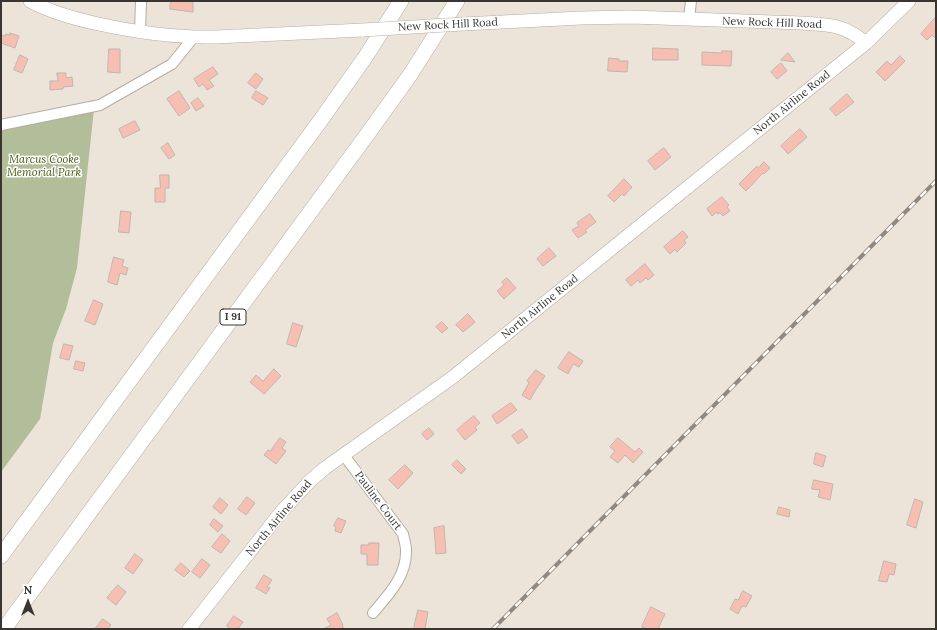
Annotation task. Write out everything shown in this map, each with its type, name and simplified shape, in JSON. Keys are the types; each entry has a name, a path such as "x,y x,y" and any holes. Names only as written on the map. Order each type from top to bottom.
{"highway":[{"path":"1,556 323,117 366,56 401,1"},
{"name":"I 91","path":"4,629 369,132 410,75 458,1"}],"main road":[{"name":"New Rock Hill Road","path":"30,1 49,10 70,17 140,32 193,38 600,17 631,17 829,25 848,30 866,43"},
{"name":"North Airline Road","path":"189,629 281,512 311,480 343,454 453,377 866,43 909,1"}],"street":[{"path":"140,32 141,1"},
{"path":"689,19 691,1"},
{"path":"1,125 100,105 172,64 193,38"},
{"name":"Pauline Court","path":"343,454 403,534 406,550 404,568 394,588 373,613"}],"green space":[{"name":"Marcus Cooke Memorial Park","path":"94,109 77,268 66,309 53,343 40,419 1,472 1,131"}],"building":[{"path":"171,1 193,1 193,12 170,9"},
{"path":"936,17 936,39 932,35 927,40 921,34"},
{"path":"10,33 19,36 15,48 1,43 1,35 10,35"},
{"path":"653,48 678,49 678,60 653,60"},
{"path":"109,49 120,49 120,73 108,72"},
{"path":"722,51 732,51 731,66 702,65 702,52 722,53"},
{"path":"788,53 795,62 781,60"},
{"path":"20,55 28,59 22,73 14,70"},
{"path":"900,56 905,61 885,81 876,72 887,61 891,65"},
{"path":"609,58 619,59 619,61 628,61 627,72 608,71"},
{"path":"781,63 787,71 777,79 771,72"},
{"path":"213,67 218,74 209,80 214,86 207,90 203,84 199,87 194,79"},
{"path":"57,73 66,73 66,78 72,77 73,86 63,87 63,89 50,90 50,81 58,81"},
{"path":"256,73 263,79 256,89 248,83"},
{"path":"179,91 190,108 179,116 167,99"},
{"path":"256,91 268,98 263,105 252,98"},
{"path":"847,94 854,102 836,116 830,109"},
{"path":"198,98 204,106 196,111 191,103"},
{"path":"135,121 140,130 123,138 119,129"},
{"path":"800,129 807,137 788,154 781,146"},
{"path":"168,143 175,155 169,159 161,148"},
{"path":"664,148 671,157 655,170 648,161"},
{"path":"764,162 770,168 764,174 763,173 746,191 739,184 757,166 758,168"},
{"path":"160,175 169,175 169,188 165,188 165,202 155,202 155,188 160,188"},
{"path":"624,179 632,187 624,196 622,194 614,202 608,196"},
{"path":"722,197 729,205 727,207 730,211 723,216 717,212 712,216 707,209"},
{"path":"121,211 131,212 129,233 119,232"},
{"path":"590,214 596,222 585,230 587,232 578,238 572,230 579,226 577,223"},
{"path":"683,231 688,237 684,240 686,243 677,252 675,249 670,254 664,247"},
{"path":"549,248 556,256 543,266 537,259"},
{"path":"114,257 124,260 122,266 128,268 126,275 120,273 117,285 108,282"},
{"path":"645,264 654,275 648,280 646,278 640,283 638,280 631,286 626,280"},
{"path":"507,278 516,288 504,299 497,291 504,285 502,282"},
{"path":"94,300 103,304 95,325 85,321"},
{"path":"468,314 475,322 463,332 456,325"},
{"path":"442,322 448,328 442,333 436,327"},
{"path":"293,323 303,326 296,347 287,344"},
{"path":"64,344 73,346 69,360 60,358"},
{"path":"569,352 583,361 579,367 573,364 568,374 558,368"},
{"path":"76,361 85,363 83,371 74,369"},
{"path":"274,369 281,376 264,394 250,382 256,375 263,381"},
{"path":"536,370 545,376 530,400 522,395 529,383 527,381"},
{"path":"511,403 517,410 497,424 492,416"},
{"path":"474,416 480,423 475,427 477,430 465,440 457,430"},
{"path":"429,428 434,434 427,440 422,434"},
{"path":"522,429 528,437 518,444 512,436"},
{"path":"280,438 286,442 282,448 286,451 276,464 264,455 268,450 270,451"},
{"path":"618,438 635,452 639,448 643,452 633,463 625,455 618,463 610,457 615,451 610,447"},
{"path":"816,453 826,456 823,467 814,464"},
{"path":"457,460 466,469 461,474 452,465"},
{"path":"405,465 413,473 398,489 389,480"},
{"path":"814,480 833,484 830,500 818,497 820,490 812,489"},
{"path":"247,497 255,503 246,515 238,509"},
{"path":"220,498 228,505 221,514 213,507"},
{"path":"915,499 923,502 916,528 907,525"},
{"path":"779,507 790,510 789,517 777,514"},
{"path":"338,518 346,521 341,533 335,531 336,527 334,526"},
{"path":"214,519 223,526 218,532 210,525"},
{"path":"444,526 446,553 436,554 434,528"},
{"path":"222,534 230,541 221,553 212,547"},
{"path":"369,543 379,543 378,565 367,565 367,554 361,554 361,545 369,545"},
{"path":"135,554 143,560 133,574 125,568"},
{"path":"202,559 210,565 200,578 192,572"},
{"path":"884,561 896,564 894,575 889,574 887,582 879,581"},
{"path":"181,563 190,571 184,577 175,570"},
{"path":"264,575 272,580 267,587 270,588 266,594 256,588"},
{"path":"118,585 126,592 116,605 107,598"},
{"path":"743,591 752,596 746,607 742,606 738,614 730,609 735,599 738,600"},
{"path":"651,607 665,614 658,629 647,629 642,627"},
{"path":"418,610 428,612 425,629 414,629"},
{"path":"337,613 344,629 323,629 331,625 327,619"},
{"path":"234,616 243,622 238,629 231,629 227,626"},
{"path":"103,619 111,625 108,629 95,629"}],"railway":[{"path":"493,629 936,181"}]}
